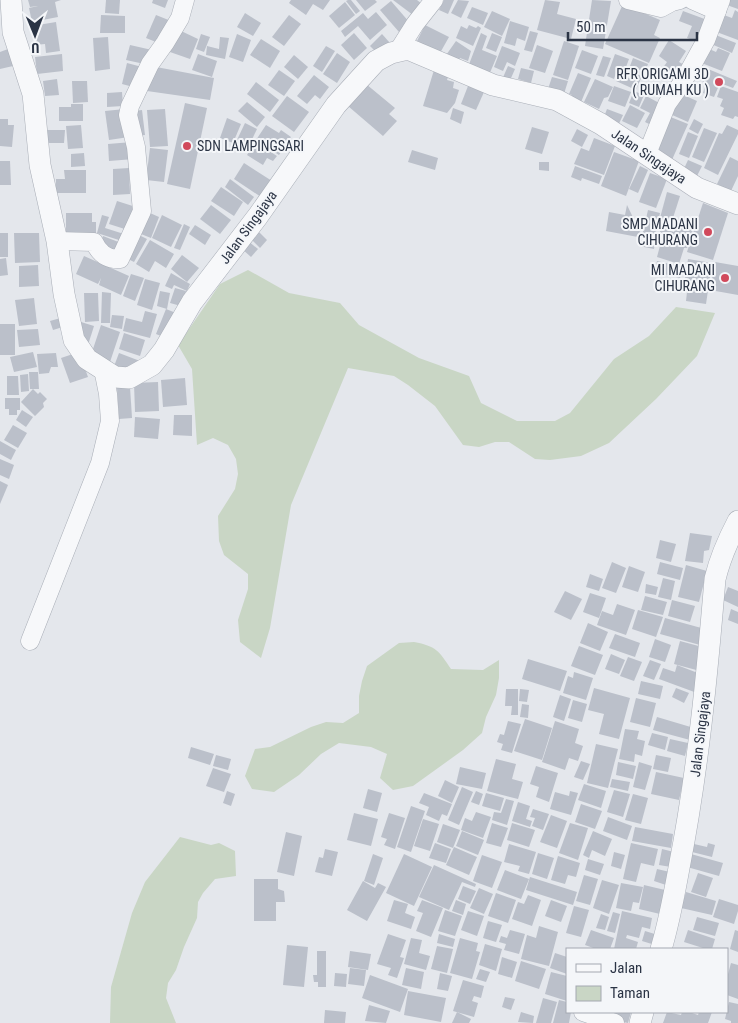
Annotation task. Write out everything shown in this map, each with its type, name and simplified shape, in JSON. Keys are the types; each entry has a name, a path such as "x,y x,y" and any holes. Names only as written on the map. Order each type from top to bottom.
{"street":[{"name":"Jalan Singajaya","path":"10,0 13,32 34,94 40,165 57,241 64,294 74,340 87,359 115,377 129,378 152,365 164,350 192,302 258,216 336,104 376,61 398,51 408,49 493,85 557,100 601,124 698,188 738,204"},
{"path":"57,241 94,242 99,252 113,259 120,259 142,211 136,147 128,115 130,106 150,64 166,43 180,18 185,0"},
{"path":"398,51 415,24 434,0"},
{"path":"628,0 661,8 680,0"},
{"path":"647,154 667,104 684,80 706,40 719,5 692,0"},
{"path":"30,641 100,464 110,420 108,394 103,369"},
{"name":"Jalan Singajaya","path":"661,948 667,930 688,823 705,700 714,579 726,544 738,521"},
{"path":"586,1013 615,1023"}],"green space":[{"path":"248,270 289,293 340,303 359,325 419,358 469,376 481,403 517,421 555,421 570,413 614,359 649,336 676,307 715,313 697,356 656,399 609,443 581,456 550,460 535,459 509,442 495,442 479,447 463,445 435,406 408,385 394,376 348,368 291,505 270,628 261,658 240,642 238,620 248,589 248,574 224,555 219,541 218,516 235,489 238,474 236,459 228,445 213,438 197,445 192,369 178,345 220,284"},
{"path":"414,642 427,645 436,650 451,669 483,670 499,660 499,678 496,695 486,717 482,733 463,750 413,786 393,790 380,778 387,754 371,747 339,743 321,754 299,775 274,792 252,789 245,776 255,749 270,747 311,727 326,722 343,723 359,713 359,696 367,666 399,643"},
{"path":"180,837 211,845 219,843 235,851 236,876 215,879 198,902 197,918 176,970 168,983 166,998 176,1023 110,1023 111,987 132,913 145,882"}],"building":[{"path":"28,0 61,0 55,2 58,17 32,22 29,8 38,6 30,7"},
{"path":"106,0 120,0 119,14 105,13"},
{"path":"153,0 168,0 165,8 152,3"},
{"path":"291,0 330,0 323,10 313,4 306,15 289,3"},
{"path":"351,0 360,11 356,14 346,1"},
{"path":"356,0 375,0 377,2 365,11"},
{"path":"393,0 417,0 422,4 413,15"},
{"path":"444,0 454,0 448,14 439,10"},
{"path":"458,0 469,1 461,18 451,13"},
{"path":"545,0 560,2 557,14 576,19 571,39 537,30"},
{"path":"592,0 611,1 603,49 585,46"},
{"path":"726,0 738,0 738,9 724,4"},
{"path":"391,1 410,23 399,32 380,10"},
{"path":"345,2 355,15 339,28 329,16"},
{"path":"623,4 660,20 654,35 660,38 649,63 605,44"},
{"path":"472,7 488,13 483,25 467,18"},
{"path":"735,10 738,12 738,40 714,31 721,14 732,18"},
{"path":"492,11 510,19 502,36 484,27"},
{"path":"683,11 710,21 701,43 687,38 692,26 679,21"},
{"path":"376,12 387,25 370,40 358,26 345,37 341,31 363,13 368,19"},
{"path":"245,13 261,23 253,36 237,27"},
{"path":"101,15 125,16 125,33 100,33"},
{"path":"156,15 171,21 161,44 146,38"},
{"path":"289,15 301,24 284,46 272,37"},
{"path":"510,21 529,27 525,41 517,38 515,46 504,43"},
{"path":"56,22 60,51 46,53 45,44 35,45 32,26"},
{"path":"425,25 449,37 440,53 417,41"},
{"path":"469,25 481,28 473,46 456,38 461,26 467,29"},
{"path":"179,30 198,39 190,59 170,52"},
{"path":"530,31 538,33 532,52 524,50"},
{"path":"354,33 367,48 354,60 341,45"},
{"path":"481,33 487,36 482,50 497,56 489,75 468,67"},
{"path":"492,33 502,37 496,52 486,48"},
{"path":"201,34 210,37 204,52 196,49"},
{"path":"237,34 251,40 243,62 229,57"},
{"path":"382,34 390,43 378,54 370,46"},
{"path":"713,34 736,43 732,53 709,43"},
{"path":"108,37 110,69 95,71 93,38"},
{"path":"220,37 229,38 225,59 206,55 207,46 219,49"},
{"path":"261,39 280,51 270,68 250,55"},
{"path":"669,40 686,51 679,62 688,67 678,83 660,72 667,62 659,56"},
{"path":"456,41 471,51 468,61 460,58 455,65 444,58"},
{"path":"564,41 579,46 568,80 553,75"},
{"path":"130,45 152,50 149,65 126,60"},
{"path":"537,45 553,51 545,73 529,68"},
{"path":"326,46 335,51 322,72 313,66"},
{"path":"502,46 520,53 515,66 507,62 503,71 494,67"},
{"path":"705,47 716,52 718,48 730,53 722,71 699,62"},
{"path":"8,49 13,66 0,69 0,52"},
{"path":"582,50 598,56 591,74 575,68"},
{"path":"337,53 350,62 337,83 323,74"},
{"path":"62,54 63,71 37,74 35,57"},
{"path":"198,54 217,61 212,77 192,70"},
{"path":"615,54 629,59 626,67 633,69 630,75 617,70 614,79 607,76"},
{"path":"294,55 308,67 298,79 284,67"},
{"path":"603,56 611,58 604,77 596,75"},
{"path":"633,58 648,64 645,72 630,66"},
{"path":"127,63 142,67 137,88 122,84"},
{"name":"RFR ORIGAMI 3D ( RUMAH KU )","path":"696,64 737,81 733,88 720,83 714,97 703,93 706,83 690,75"},
{"name":"SDN LAMPINGSARI","path":"151,66 214,78 210,100 147,91"},
{"path":"508,66 515,69 508,85 501,82"},
{"path":"521,68 534,71 531,83 518,79"},
{"path":"279,70 295,81 284,96 268,85"},
{"path":"434,70 449,74 447,80 454,82 453,88 459,90 455,103 447,113 423,106"},
{"path":"578,73 591,78 579,107 569,102 572,95 569,94"},
{"path":"634,73 642,76 636,90 616,81 620,74 631,79"},
{"path":"314,75 329,87 320,99 315,95 307,104 297,96"},
{"path":"552,77 568,81 563,97 547,92"},
{"path":"57,79 59,95 45,96 43,81"},
{"path":"595,79 613,87 608,97 604,98 599,109 584,102"},
{"path":"72,81 87,81 88,102 73,103"},
{"path":"256,82 279,100 270,112 247,94"},
{"path":"366,84 395,108 389,114 397,121 383,136 348,106"},
{"path":"468,86 484,92 476,110 461,104"},
{"path":"614,86 631,92 625,107 608,101"},
{"path":"721,86 738,92 738,117 735,116 733,119 721,115 724,108 720,106 723,99 717,97"},
{"path":"634,91 644,95 639,107 629,103"},
{"path":"122,92 123,106 107,107 107,93"},
{"path":"679,93 697,101 688,122 670,114"},
{"path":"287,96 309,112 294,132 272,116"},
{"path":"646,96 665,106 655,127 645,122 650,113 640,108"},
{"path":"247,102 265,117 257,127 238,111"},
{"name":"SDN LAMPINGSARI","path":"185,103 207,108 190,189 167,184"},
{"path":"71,104 83,104 83,121 59,121 59,107 71,107"},
{"path":"630,105 645,113 637,128 622,121"},
{"path":"453,108 464,112 461,124 450,119"},
{"path":"125,109 129,137 109,140 105,111"},
{"path":"165,109 168,146 150,147 147,110"},
{"path":"607,109 623,115 617,128 602,122"},
{"path":"142,110 145,135 137,136 134,111"},
{"path":"668,116 688,124 671,162 651,153"},
{"path":"227,118 241,124 233,143 220,138"},
{"path":"0,119 8,119 8,125 14,125 12,147 0,146"},
{"path":"694,119 703,124 698,134 689,129"},
{"path":"245,123 257,129 248,148 236,142"},
{"path":"81,125 83,148 68,149 66,126"},
{"path":"266,125 279,133 281,130 291,137 279,155 256,140"},
{"path":"727,125 738,130 738,134 718,175 704,168 719,133 722,134"},
{"path":"532,127 549,132 542,154 525,149"},
{"path":"704,128 717,133 704,162 692,157"},
{"path":"577,129 588,135 582,147 571,141"},
{"path":"45,130 65,130 64,143 45,143"},
{"path":"688,132 698,136 689,158 679,154"},
{"path":"594,138 615,146 604,175 574,164 581,148 589,151"},
{"path":"132,142 134,159 109,161 108,144"},
{"path":"255,142 277,156 273,161 267,158 263,165 247,155"},
{"path":"150,148 168,150 164,182 146,180"},
{"path":"412,150 438,158 435,170 408,162"},
{"path":"614,152 639,161 626,196 601,186"},
{"path":"84,153 85,166 71,167 71,154"},
{"path":"730,157 738,161 738,176 731,191 717,184"},
{"path":"688,160 702,166 695,180 682,173"},
{"path":"0,161 10,161 11,185 0,185"},
{"path":"539,162 549,162 549,171 539,170"},
{"path":"244,163 272,181 261,197 234,179"},
{"path":"575,166 602,176 599,184 582,178 581,181 571,177"},
{"path":"640,166 648,170 638,193 629,189"},
{"path":"129,168 130,194 113,195 113,169"},
{"path":"64,170 86,170 86,193 56,193 56,179 65,179"},
{"path":"650,173 667,179 656,208 639,202"},
{"path":"230,179 254,197 248,205 225,187"},
{"path":"221,187 243,202 234,216 211,201"},
{"path":"667,192 680,196 672,221 660,218"},
{"path":"117,201 139,208 131,231 109,224"},
{"name":"SMP MADANI CIHURANG","path":"703,203 728,213 713,260 687,252"},
{"path":"211,205 231,220 220,234 200,219"},
{"path":"627,205 642,236 638,237 606,231 609,212 625,215"},
{"path":"648,210 660,213 654,238 642,236"},
{"path":"66,213 92,213 92,222 96,222 96,239 66,239"},
{"path":"150,213 159,217 151,238 141,234"},
{"path":"102,215 109,217 105,228 124,234 122,241 97,233"},
{"path":"162,215 182,225 171,247 152,238"},
{"path":"679,218 695,223 687,248 684,248 679,264 657,257 661,242 680,247 658,239 661,228 674,232"},
{"path":"184,224 190,227 180,250 174,248"},
{"path":"195,225 211,235 205,245 189,234"},
{"path":"259,232 267,240 260,248 252,240"},
{"path":"0,233 8,233 8,257 0,257"},
{"path":"14,233 39,233 40,262 15,263"},
{"path":"137,234 147,239 134,262 124,257"},
{"path":"103,236 121,243 117,256 98,249"},
{"path":"150,240 174,254 166,268 155,261 149,272 136,264"},
{"path":"640,240 655,242 654,249 639,246"},
{"path":"248,241 258,249 251,257 242,249"},
{"path":"182,255 199,268 187,282 171,269"},
{"path":"84,256 129,276 121,295 99,285 101,278 98,284 76,274"},
{"path":"6,258 8,275 0,276 0,259"},
{"name":"SMP MADANI CIHURANG","path":"688,259 712,263 706,304 686,301 687,292 683,292"},
{"path":"657,261 683,267 680,278 655,272"},
{"name":"MI MADANI CIHURANG","path":"715,262 738,266 738,295 710,290"},
{"path":"38,265 39,286 19,287 19,266"},
{"path":"171,273 190,284 187,291 174,285 172,289 165,286"},
{"path":"131,274 144,278 135,301 123,296"},
{"path":"145,279 160,283 152,310 137,305"},
{"path":"175,288 186,291 181,306 170,303"},
{"path":"160,291 170,293 167,309 157,306"},
{"path":"102,292 111,293 110,323 101,323"},
{"path":"84,293 98,293 99,321 85,322"},
{"path":"34,298 37,324 19,326 15,300"},
{"path":"166,309 176,313 166,338 156,334"},
{"path":"145,311 157,314 150,338 123,331 126,318 142,322"},
{"path":"112,315 124,316 122,329 110,327"},
{"path":"64,317 66,326 53,330 50,321"},
{"path":"81,322 94,326 88,345 75,340"},
{"path":"0,324 15,324 15,355 0,355"},
{"path":"101,325 120,332 110,362 91,355"},
{"path":"38,329 40,345 19,347 17,330"},
{"path":"124,333 145,340 140,356 119,349"},
{"path":"33,352 37,367 14,372 10,357"},
{"path":"79,352 88,377 70,383 61,358"},
{"path":"56,353 58,367 51,367 49,373 39,374 37,354"},
{"path":"119,353 140,361 136,371 113,369"},
{"path":"29,372 38,372 39,389 30,389"},
{"path":"28,374 29,391 21,392 20,375"},
{"path":"7,376 18,376 19,395 7,395"},
{"path":"185,378 187,405 163,407 161,380"},
{"path":"158,382 159,411 135,412 134,383"},
{"path":"130,387 132,418 119,419 117,388"},
{"path":"33,389 38,394 40,392 47,399 43,403 44,407 35,416 21,402"},
{"path":"5,398 20,398 20,410 17,410 17,415 9,415 9,409 5,409"},
{"path":"22,410 33,417 26,427 16,420"},
{"path":"174,415 192,415 192,436 173,435"},
{"path":"135,417 160,419 158,439 134,437"},
{"path":"13,425 27,433 18,448 4,440"},
{"path":"0,441 16,450 11,460 0,454"},
{"path":"0,459 14,465 9,479 0,475"},
{"path":"0,481 8,485 0,504"},
{"path":"690,533 712,536 709,550 704,551 703,563 685,561"},
{"path":"660,540 676,544 671,562 656,558"},
{"path":"612,562 626,568 616,593 602,588"},
{"path":"660,562 683,568 680,580 657,574"},
{"path":"686,565 707,571 699,602 678,597"},
{"path":"629,566 645,572 638,592 622,587"},
{"path":"590,574 603,579 599,591 586,587"},
{"path":"663,578 675,581 671,600 658,597"},
{"path":"646,584 658,587 656,595 645,593"},
{"path":"728,587 738,591 738,607 723,600"},
{"path":"565,591 582,599 571,620 554,612"},
{"path":"590,593 606,598 599,618 583,612"},
{"path":"645,596 667,602 663,615 641,610"},
{"path":"672,600 695,606 690,622 668,616"},
{"path":"617,604 635,610 626,635 597,625 602,611 613,615"},
{"path":"731,609 738,612 738,624 728,620"},
{"path":"638,610 663,617 656,637 632,629"},
{"path":"665,618 705,629 700,645 660,634"},
{"path":"588,623 608,632 600,651 580,643"},
{"path":"615,634 640,643 635,657 609,648"},
{"path":"655,639 671,645 665,662 649,657"},
{"path":"680,641 706,648 700,671 674,664"},
{"path":"579,646 603,655 595,675 571,666"},
{"path":"611,654 625,660 619,674 605,669"},
{"path":"628,657 642,662 634,681 620,676"},
{"path":"528,659 567,671 560,691 522,679"},
{"path":"650,660 661,664 654,680 643,676"},
{"path":"677,665 703,675 697,693 659,679 663,668 675,672"},
{"path":"574,672 593,678 586,700 563,693 568,676 573,678"},
{"path":"641,681 663,686 660,699 638,694"},
{"path":"594,688 630,698 619,739 599,734 604,714 588,710"},
{"path":"676,688 689,693 684,703 672,697"},
{"path":"506,689 518,689 518,715 511,715 512,706 505,706"},
{"path":"520,689 529,690 527,702 519,701"},
{"path":"560,695 571,699 564,721 553,717"},
{"path":"636,698 656,703 650,727 630,722"},
{"path":"573,700 587,704 582,722 568,718"},
{"path":"522,704 529,705 528,718 520,717"},
{"path":"657,717 694,728 690,740 653,730"},
{"path":"525,719 552,728 542,760 514,751"},
{"path":"508,721 521,724 512,753 501,750 503,744 497,742 500,734 504,735"},
{"path":"555,721 579,729 575,743 583,746 578,761 569,758 565,770 542,762"},
{"path":"625,729 639,731 637,739 645,741 642,756 635,754 634,762 619,759"},
{"path":"652,733 668,737 665,750 648,745"},
{"path":"670,739 688,743 685,756 667,751"},
{"path":"596,744 618,749 608,788 587,783"},
{"path":"191,747 214,754 210,765 188,758"},
{"path":"216,755 231,759 228,770 213,766"},
{"path":"656,755 671,758 668,772 653,769"},
{"path":"496,759 516,764 512,779 523,782 518,799 487,791"},
{"path":"581,761 590,764 583,780 574,777"},
{"path":"618,762 636,766 633,779 616,775"},
{"path":"639,762 652,766 645,790 633,787"},
{"path":"536,766 558,773 549,802 536,797 539,787 530,784"},
{"path":"460,767 486,773 482,789 456,784"},
{"path":"213,768 231,774 224,792 206,786"},
{"path":"656,772 684,778 679,800 651,794"},
{"path":"612,779 630,782 628,791 610,787"},
{"path":"445,780 459,787 452,803 438,796"},
{"path":"584,784 606,791 601,808 578,800"},
{"path":"462,787 473,792 459,825 448,820"},
{"path":"368,789 382,793 377,812 363,808"},
{"path":"614,790 630,794 623,817 607,812"},
{"path":"227,791 235,794 231,806 223,803"},
{"path":"476,791 483,794 479,805 471,802"},
{"path":"570,791 578,793 571,815 550,809 555,792 569,796"},
{"path":"424,793 452,804 447,816 442,814 439,821 426,815 429,807 419,803"},
{"path":"486,793 504,798 500,811 482,806"},
{"path":"633,794 648,798 641,824 625,820"},
{"path":"506,799 514,801 507,825 492,820 494,812 501,813"},
{"path":"518,802 530,806 526,819 532,821 530,827 512,821"},
{"path":"581,804 602,811 595,829 575,822"},
{"path":"411,806 425,811 411,852 397,847"},
{"path":"533,809 549,814 543,830 532,826 535,818 530,817"},
{"path":"476,812 491,817 483,838 461,830 465,818 472,821"},
{"path":"354,813 378,819 371,846 347,840"},
{"path":"389,813 405,818 395,849 384,845 387,839 381,837"},
{"path":"551,815 567,821 557,848 540,842"},
{"path":"608,817 632,826 627,840 603,831"},
{"path":"423,819 439,824 430,851 414,846"},
{"path":"492,823 508,828 501,847 486,843"},
{"path":"512,823 535,830 529,847 507,840"},
{"path":"570,823 588,828 578,860 559,853"},
{"path":"443,824 460,830 453,848 437,842"},
{"path":"635,827 673,834 671,848 632,841"},
{"path":"462,831 484,840 478,855 456,846"},
{"path":"593,831 612,839 605,856 592,850 589,858 583,855"},
{"path":"286,832 302,836 294,876 277,872"},
{"path":"435,843 451,849 446,863 429,858"},
{"path":"631,843 658,849 654,866 641,863 636,882 623,879"},
{"path":"708,843 715,845 712,857 692,852 694,844 707,847"},
{"path":"509,844 536,852 529,874 518,871 520,866 504,862"},
{"path":"454,847 477,857 469,875 446,865"},
{"path":"325,849 338,852 332,876 315,872 319,857 323,858"},
{"path":"662,849 674,852 671,867 659,865"},
{"path":"614,852 625,855 621,869 611,866"},
{"path":"538,853 554,858 547,879 532,874"},
{"path":"373,854 383,858 374,885 364,881"},
{"path":"404,854 432,867 414,906 386,893"},
{"path":"691,854 723,863 719,876 687,867"},
{"path":"482,855 502,862 492,888 473,881"},
{"path":"558,856 580,863 576,877 568,875 565,884 551,880"},
{"path":"588,859 604,864 600,875 585,870"},
{"path":"434,865 476,884 475,887 462,882 449,910 419,897"},
{"path":"657,869 670,872 666,885 654,881"},
{"path":"505,870 529,879 521,899 497,890"},
{"path":"698,873 713,878 706,897 691,892"},
{"path":"584,875 598,879 590,905 576,901"},
{"path":"530,877 577,892 573,905 526,890"},
{"path":"254,879 278,879 278,889 284,891 285,902 276,902 276,921 254,921"},
{"path":"602,880 619,885 609,914 593,908"},
{"path":"363,881 375,888 378,883 386,887 367,921 347,910"},
{"path":"621,883 643,887 639,903 633,902 631,911 616,908"},
{"path":"644,885 665,890 660,914 639,909"},
{"path":"463,886 476,891 470,904 458,899"},
{"path":"479,888 493,894 484,914 470,908"},
{"path":"686,892 716,901 712,915 681,908"},
{"path":"496,893 516,900 508,923 488,916"},
{"path":"528,895 541,900 532,926 512,919 518,902 524,904"},
{"path":"719,899 738,905 734,924 713,917"},
{"path":"394,900 408,904 405,913 415,917 411,929 387,921"},
{"path":"422,900 443,908 431,937 416,931 423,913 417,911"},
{"path":"456,900 466,904 463,915 452,911"},
{"path":"551,900 567,906 561,922 545,916"},
{"path":"574,906 589,910 581,937 566,933"},
{"path":"445,910 462,916 455,936 438,931"},
{"path":"468,911 484,916 477,936 461,930"},
{"path":"622,911 652,918 650,929 642,927 639,938 627,935 626,938 638,942 636,948 614,948"},
{"path":"613,912 620,914 615,933 607,931"},
{"path":"601,914 609,917 605,930 596,928"},
{"path":"697,917 719,923 715,936 693,930"},
{"path":"488,921 502,925 496,942 483,938"},
{"path":"539,926 558,932 549,966 521,959 527,935 536,938"},
{"path":"510,930 525,934 519,954 504,950 506,944 499,942 501,936 507,938"},
{"path":"591,930 614,938 610,948 593,948 585,945"},
{"path":"688,930 715,939 712,948 703,948 684,942"},
{"path":"735,930 738,931 738,952 730,949"},
{"path":"645,931 658,935 655,945 642,941"},
{"path":"388,934 406,940 400,957 404,958 397,978 388,975 391,968 377,964"},
{"path":"439,934 455,939 453,947 437,943"},
{"path":"411,938 422,940 419,953 430,956 426,970 404,964"},
{"path":"460,938 478,943 476,951 480,952 472,979 450,973"},
{"path":"485,944 502,949 496,971 479,965"},
{"path":"287,945 308,947 304,987 283,985"},
{"path":"437,946 453,949 447,973 431,969"},
{"path":"317,951 326,951 326,987 318,987 318,982 314,982 313,975 317,975"},
{"path":"350,951 371,954 368,970 348,967"},
{"path":"555,953 566,957 566,974 550,968"},
{"path":"502,957 517,962 512,978 498,974"},
{"path":"521,961 546,969 539,989 515,981"},
{"path":"731,963 738,965 738,999 728,995 728,974"},
{"path":"350,968 366,970 364,986 348,984"},
{"path":"406,968 424,972 421,989 402,985"},
{"path":"480,969 490,972 486,982 476,979"},
{"path":"551,972 566,976 566,1001 545,994"},
{"path":"335,973 347,974 346,987 334,986"},
{"path":"440,973 452,976 448,991 437,989"},
{"path":"370,975 408,989 400,1012 362,998"},
{"path":"463,980 484,986 481,998 474,996 472,1001 478,1003 474,1017 453,1011"},
{"path":"408,991 446,998 441,1022 404,1015"},
{"path":"505,997 515,999 511,1010 502,1007"},
{"path":"543,998 557,1002 551,1023 536,1023"},
{"path":"559,1000 566,1002 566,1013 571,1013 569,1023 553,1023"},
{"path":"729,1002 738,1004 738,1023 731,1023 731,1021 725,1019 728,1013"},
{"path":"369,1005 390,1011 386,1023 365,1021"},
{"path":"325,1010 346,1012 345,1023 324,1023"},
{"path":"457,1012 471,1019 469,1023 452,1023"},
{"path":"521,1012 534,1016 533,1023 518,1022"},
{"path":"606,1013 631,1013 628,1023 605,1018"},
{"path":"667,1013 681,1015 682,1013 692,1013 698,1015 699,1013 712,1013 708,1023 663,1023"}],"place":[{"name":"RFR ORIGAMI 3D ( RUMAH KU )","path":"719,82"},
{"name":"SDN LAMPINGSARI","path":"187,146"},
{"name":"SMP MADANI CIHURANG","path":"708,232"},
{"name":"MI MADANI CIHURANG","path":"725,278"}]}
